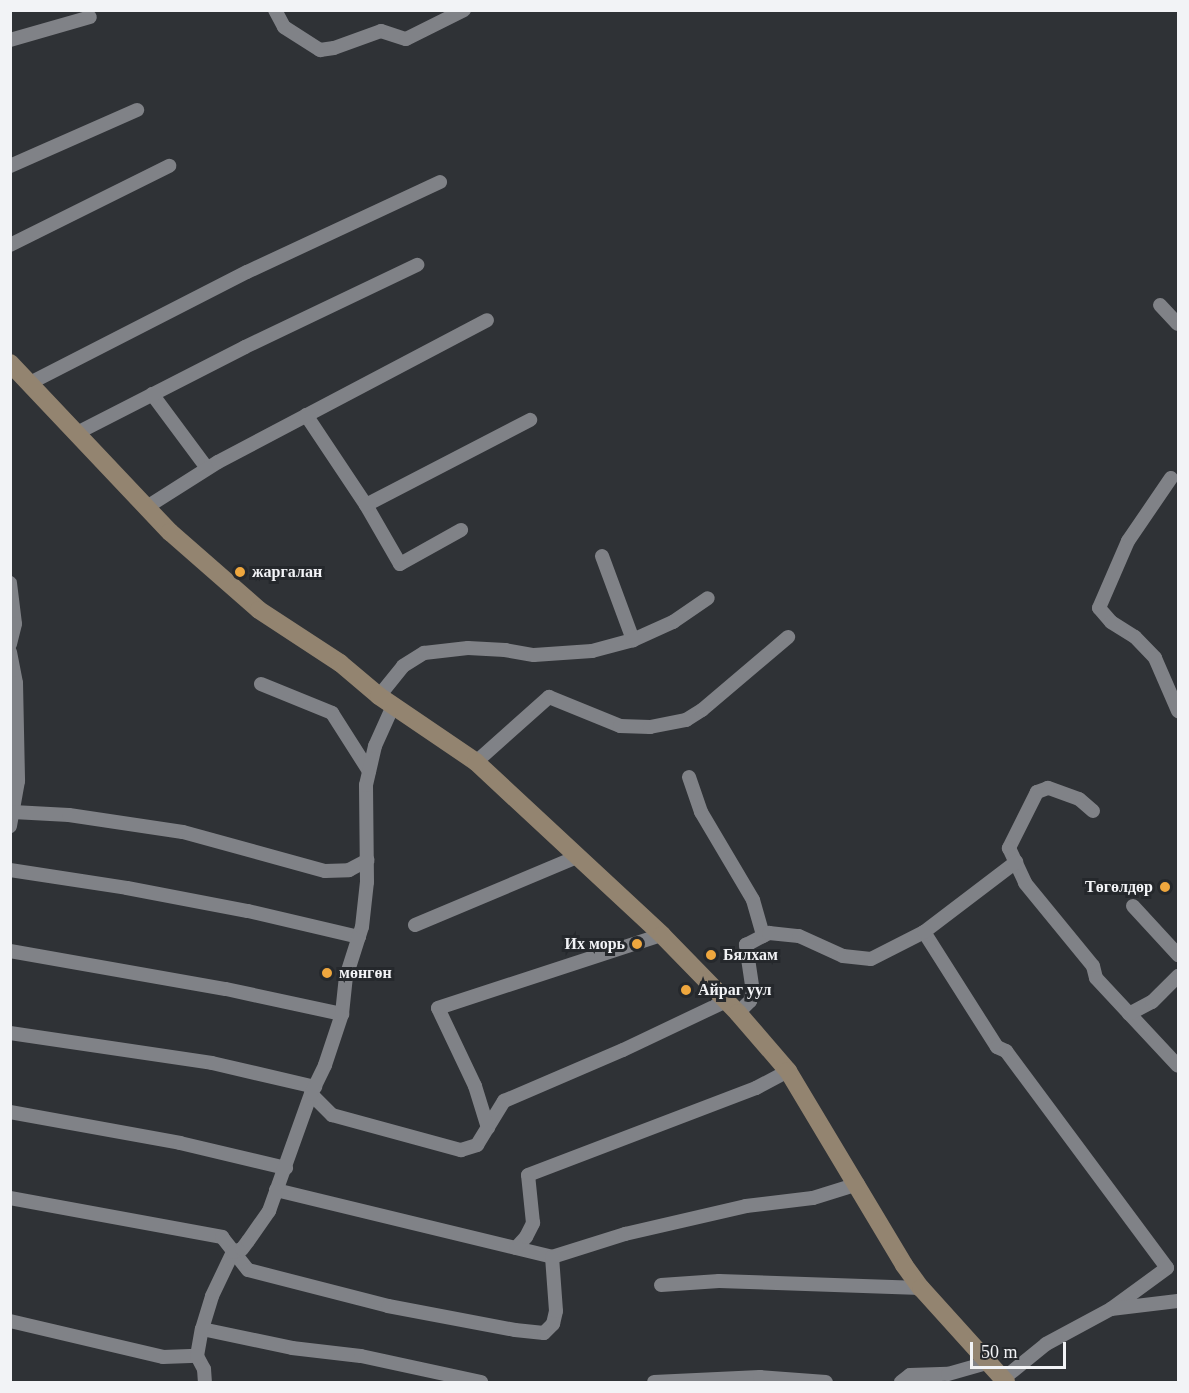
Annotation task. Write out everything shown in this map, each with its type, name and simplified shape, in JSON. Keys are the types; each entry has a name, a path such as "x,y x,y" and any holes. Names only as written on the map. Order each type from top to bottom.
{"main road":[{"path":"10,363 170,532 259,610 340,663 386,701 476,762 662,935 732,1007 788,1071 858,1184 904,1265 921,1288 1004,1381"}],"street":[{"path":"275,10 284,27 320,50 334,48 381,31 406,39 464,10"},
{"path":"10,40 90,17"},
{"path":"10,166 137,110"},
{"path":"10,245 169,166"},
{"path":"30,383 246,272 440,182"},
{"path":"77,433 244,347 417,265"},
{"path":"1160,305 1179,324"},
{"path":"147,507 207,468 488,320"},
{"path":"152,394 207,468"},
{"path":"306,416 366,505 400,564 461,530"},
{"path":"366,505 530,420"},
{"path":"1171,478 1128,541 1099,608 1111,622 1135,637 1155,658 1179,711"},
{"path":"602,556 633,640"},
{"path":"10,583 15,624 10,644"},
{"path":"205,1383 204,1369 197,1356 212,1296 233,1252 242,1249 269,1211 342,1014 346,977 362,927 368,860 366,785 386,701 403,666 424,653 468,648 505,650 534,655 592,651 633,640 673,622 708,598"},
{"path":"476,762 549,697 620,726 650,727 686,720 702,710 788,637"},
{"path":"10,652 16,683 12,819 69,815 183,832 325,871 349,870 368,860"},
{"path":"261,684 332,713 369,771"},
{"path":"689,777 701,812 753,900 762,936"},
{"path":"1093,811 1079,799 1047,788 1037,792 1009,848 1025,883 1093,966 1096,978 1179,1066"},
{"path":"415,925 579,856"},
{"path":"10,1033 212,1063 313,1090 332,1115 461,1150 477,1145 504,1101 623,1050 750,1001 753,992 746,945 762,936 769,933 799,936 843,956 871,959 924,932 1016,862"},
{"path":"10,870 215,905 359,937"},
{"path":"1132,906 1179,956"},
{"path":"924,932 997,1047 1006,1051 1173,1264 1111,1309 1046,1344 1004,1381"},
{"path":"488,1128 475,1086 438,1008 662,935"},
{"path":"10,951 226,989 342,1014"},
{"path":"1129,1014 1152,1002 1179,976"},
{"path":"516,1248 526,1237 532,1223 528,1175 756,1088 788,1071"},
{"path":"10,1112 180,1143 286,1168"},
{"path":"276,1190 552,1257 647,1229 746,1206 813,1198 858,1184"},
{"path":"10,1198 222,1237 248,1270 280,1280 475,1324 544,1333 553,1324 556,1311 552,1257"},
{"path":"661,1285 719,1281 921,1288"},
{"path":"1111,1309 1179,1301"},
{"path":"10,1321 163,1357 197,1356"},
{"path":"202,1329 292,1348 361,1356 481,1383"},
{"path":"901,1383 910,1375 948,1374 987,1363"},
{"path":"654,1383 759,1377 826,1383"}],"place":[{"name":"жаргалан","path":"240,572"},
{"name":"Төгөлдөр","path":"1165,887"},
{"name":"Их морь","path":"637,944"},
{"name":"Бялхам","path":"711,955"},
{"name":"мөнгөн","path":"327,973"},
{"name":"Айраг уул","path":"686,990"}]}
